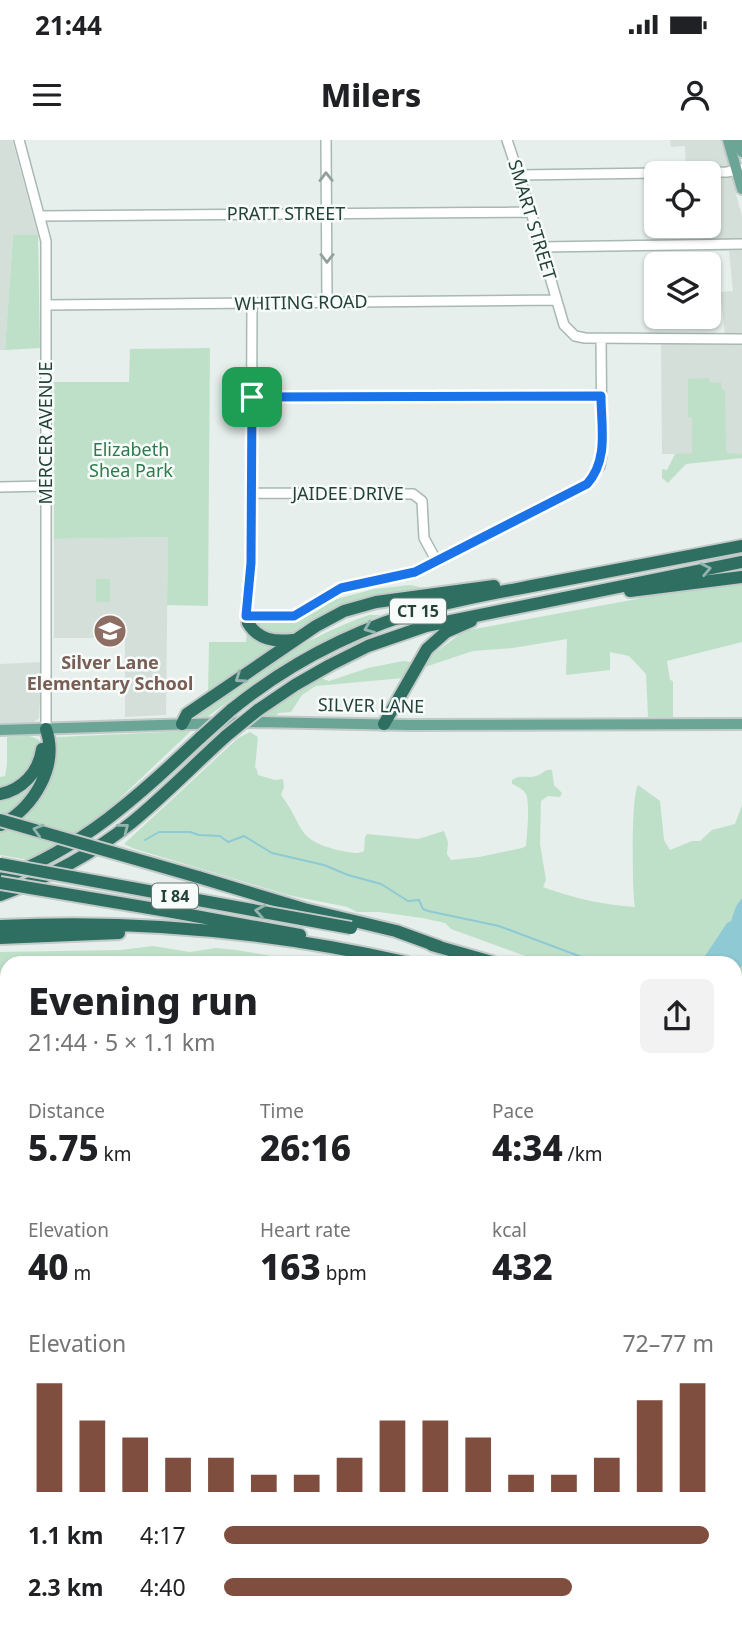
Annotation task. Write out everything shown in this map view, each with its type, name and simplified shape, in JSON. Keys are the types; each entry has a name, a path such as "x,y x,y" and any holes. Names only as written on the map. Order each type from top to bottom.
{"highway":[{"name":"CT 15","path":"0,881 94,831 127,805 231,710 271,680 348,638 388,621 452,602 742,546"},
{"name":"CT 15","path":"0,895 59,870 114,836 258,710 330,664 388,639 446,620 742,562"},
{"path":"182,724 187,714 296,639 332,616 367,603 482,588 582,570 626,568"},
{"path":"567,596 656,589 742,577"},
{"path":"384,724 421,657 439,637 469,621 505,613 536,602"},
{"path":"247,620 255,633 266,639 296,639"},
{"path":"0,794 19,787 32,775 42,754 42,739 46,729"},
{"path":"0,822 24,808 40,785 48,757 49,739 46,729"},
{"path":"0,822 351,924"},
{"name":"I 84","path":"0,864 351,924 471,956"},
{"path":"0,881 300,934 382,956"},
{"name":"I 84","path":"0,926 110,925 208,930 373,956"},
{"path":"0,938 208,930"}],"main road":[{"path":"727,140 740,170 742,189"},
{"path":"738,140 742,152"},
{"name":"SILVER LANE","path":"0,730 266,722 742,724"}],"street":[{"name":"MERCER AVENUE","path":"19,140 46,241 46,729"},
{"path":"326,140 327,303"},
{"name":"SMART STREET","path":"507,140 564,325 568,332 585,338 601,338"},
{"path":"519,175 740,170"},
{"name":"PRATT STREET","path":"41,216 531,212"},
{"path":"541,247 742,244"},
{"name":"WHITING ROAD","path":"47,305 556,300"},
{"path":"252,303 251,563 247,620 294,616 341,588 407,574 587,484 600,466 602,455 601,338 742,339"},
{"path":"252,397 601,396"},
{"path":"0,486 46,486"},
{"name":"JAIDEE DRIVE","path":"251,493 413,494 422,501 424,538 436,560"}],"shaded area":[{"path":"0,140 12,140 38,235 13,235 5,350 0,350"},
{"path":"670,140 721,140 742,216 742,334 725,334 721,292 733,291 729,251 705,251 703,238 721,238 721,161 686,161 685,146 671,147"},
{"path":"661,344 742,344 742,454 662,454"},
{"name":"Silver Lane Elementary School","path":"168,537 166,715 125,717 125,638 54,638 54,539"},
{"path":"42,662 39,718 34,722 0,723 0,664"}],"green space":[{"path":"13,235 38,235 40,348 5,350"},
{"name":"Elizabeth Shea Park","path":"210,348 208,606 167,605 168,537 54,539 54,382 129,382 130,349"},
{"path":"708,378 711,383 721,382 722,390 725,390 726,449 728,453 742,454 742,458 686,464 668,483 662,478 662,469 667,470 675,454 692,453 688,379"},
{"path":"96,579 110,579 110,602 96,602"},
{"path":"742,582 742,642 667,661 670,680 673,681 673,717 648,717 646,674 629,656 610,652 610,670 566,675 567,639 473,651 422,668 428,658 464,631 644,596"},
{"path":"410,585 424,588 371,596 350,603 333,610 291,636 260,633 254,622 295,619 337,599 374,589"},
{"path":"369,615 380,615 303,651 207,717 195,716 195,712 279,658 323,634"},
{"path":"247,631 277,646 208,694 209,642 246,642"},
{"path":"411,662 403,678 316,686 302,695 291,712 275,716 263,715 321,678 329,681 368,668"},
{"path":"191,731 98,819 74,835 16,819 53,764 57,737"},
{"path":"250,732 258,737 255,768 258,775 275,780 283,779 281,795 308,837 327,847 353,853 364,851 367,834 418,839 444,831 448,842 447,854 451,860 522,848 526,846 527,799 523,791 512,784 512,780 552,770 554,785 562,793 560,797 548,796 541,801 540,844 546,880 543,887 612,905 635,907 633,824 638,785 660,801 664,840 670,850 692,841 700,841 712,830 735,824 742,805 742,898 736,906 731,922 706,956 525,956 451,929 445,923 379,912 357,912 347,907 288,895 124,844 238,738"},
{"path":"30,736 39,740 39,747 29,774 0,791 0,777 5,776 7,765 7,737"},
{"path":"30,784 35,787 6,816 0,815 0,798"},
{"path":"7,825 64,842 29,860 0,855 0,829"},
{"path":"153,946 190,952 216,948 272,956 0,956 0,952 120,950"}],"water":[{"path":"742,898 742,956 705,956 731,921"}],"waterway":[{"path":"145,840 159,832 220,836 228,842 244,836 272,853 324,865 381,884 408,901 419,900 423,909 428,911 499,926 579,956"}],"place":[{"name":"Silver Lane Elementary School","path":"110,631"}],"route":[{"path":"601,396 600,466 587,484 415,572 341,588 294,616 246,616 251,563 252,397 601,396"}]}
